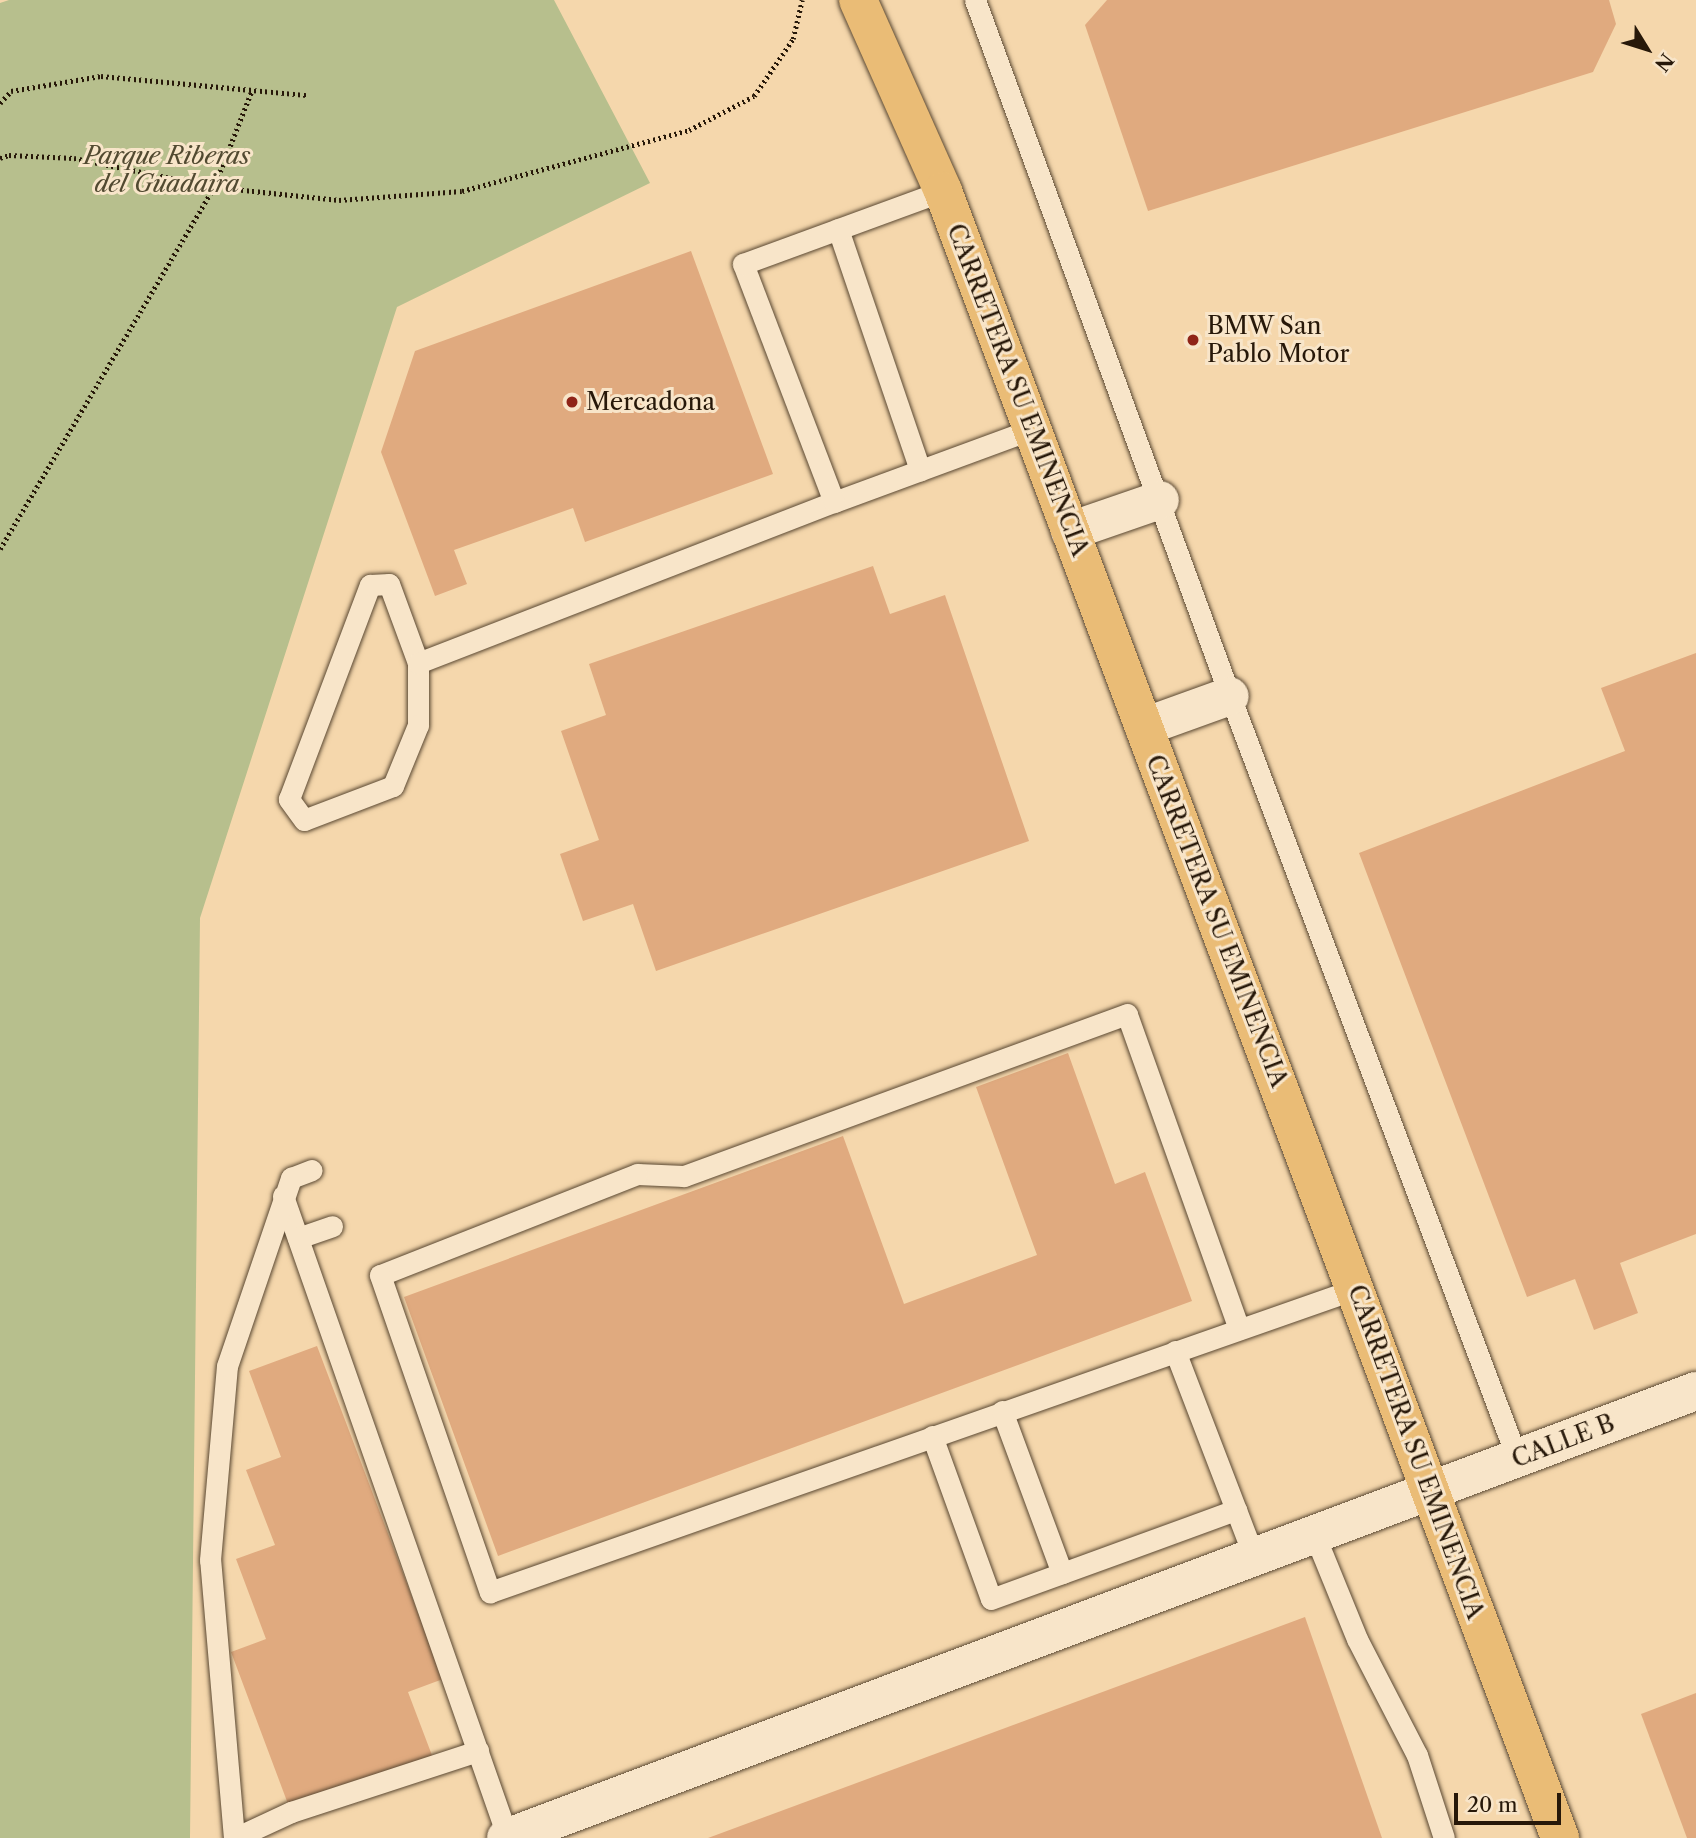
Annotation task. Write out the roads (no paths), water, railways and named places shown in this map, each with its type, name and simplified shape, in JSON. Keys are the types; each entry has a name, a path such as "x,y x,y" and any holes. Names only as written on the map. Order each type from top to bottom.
{"main road":[{"name":"CARRETERA SU EMINENCIA","path":"860,3 943,191 1560,1838"}],"street":[{"path":"1070,531 1160,500"},
{"path":"1144,727 1230,696"},
{"name":"CALLE B","path":"507,1838 1431,1493 1696,1391"}],"lane":[{"path":"975,0 1230,696 1517,1458"},
{"path":"834,502 743,264 943,191"},
{"path":"838,229 920,470"},
{"path":"418,663 834,502 1032,429"},
{"path":"389,584 418,663 418,725 393,786 304,820 289,799 370,585 389,584"},
{"path":"1238,1329 1127,1014 684,1176 637,1174 380,1275 490,1592 1355,1289"},
{"path":"312,1170 291,1178 283,1196 227,1366 210,1560 235,1838 291,1812 478,1751"},
{"path":"283,1196 507,1838"},
{"path":"298,1238 332,1226"},
{"path":"1175,1351 1255,1559"},
{"path":"1002,1412 1062,1573"},
{"path":"932,1436 991,1599 1237,1510"},
{"path":"1315,1536 1357,1639 1417,1755 1444,1838"}],"place":[{"name":"BMW San Pablo Motor","path":"1193,340"},
{"name":"Mercadona","path":"572,402"}],"park label":[{"name":"Parque Riberas del Guadaira","path":"167,170"}]}
